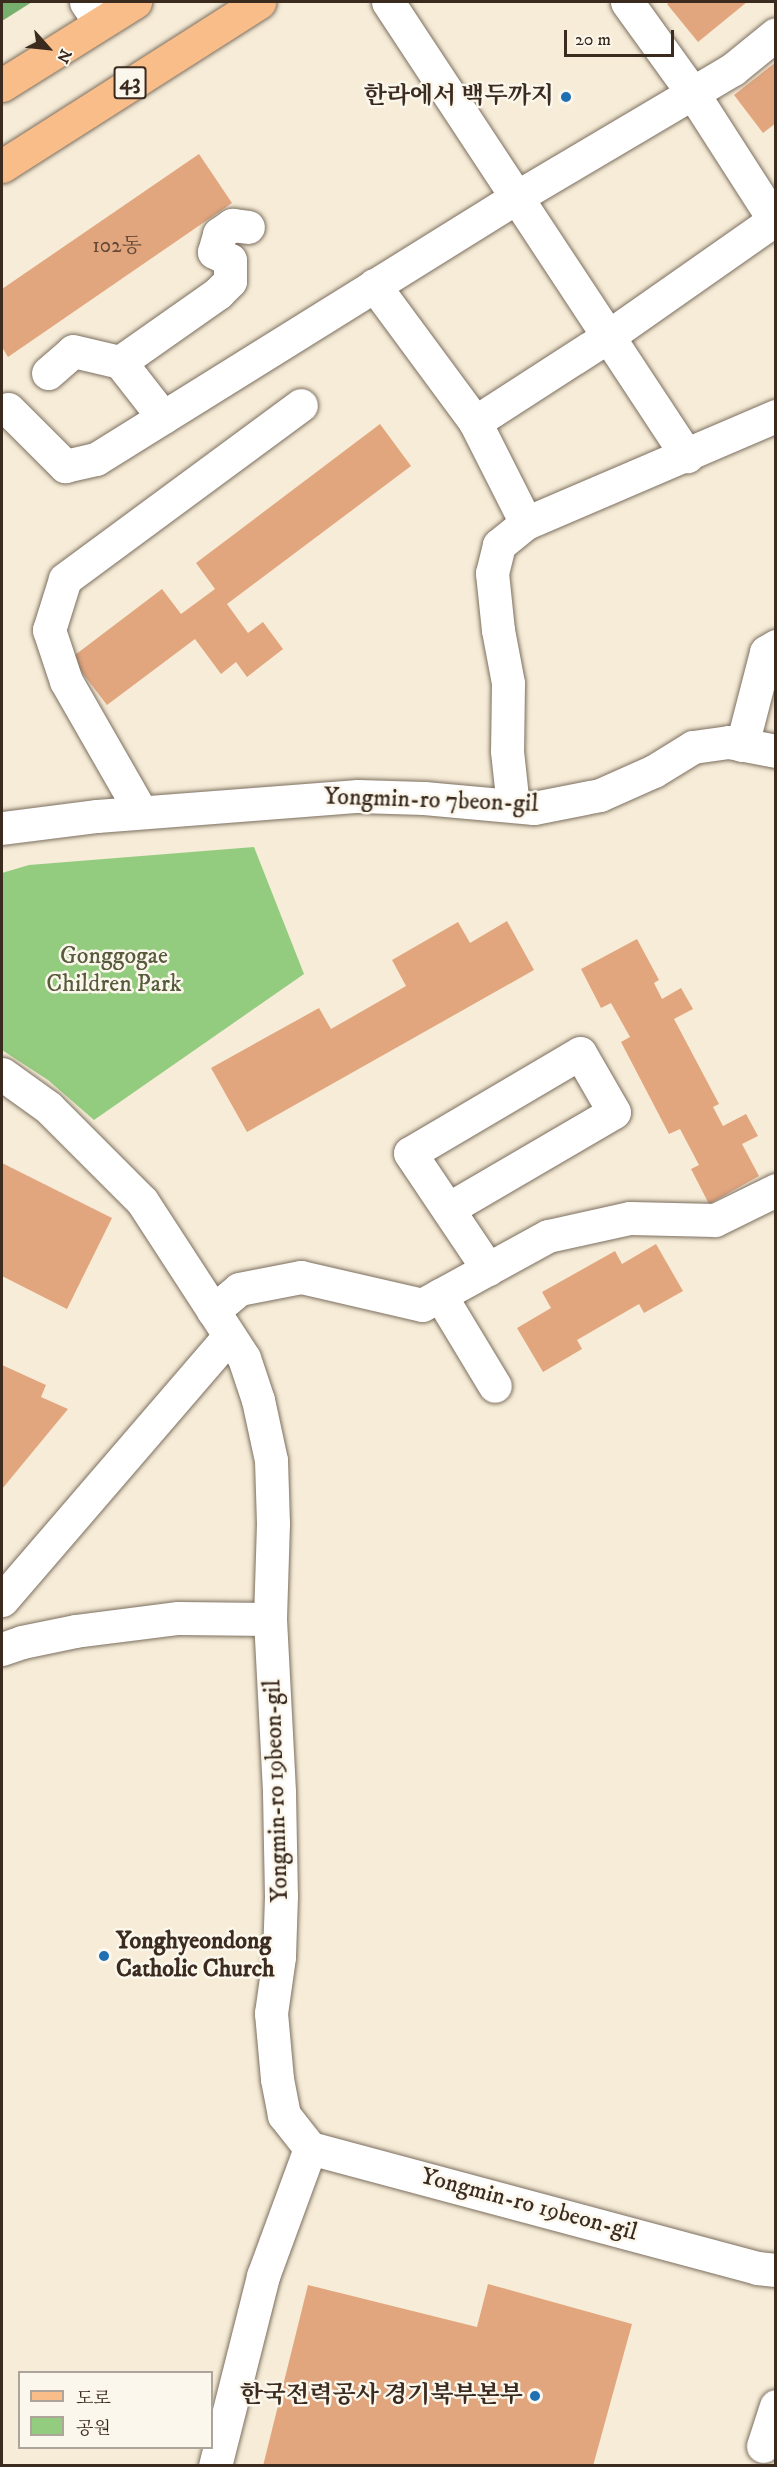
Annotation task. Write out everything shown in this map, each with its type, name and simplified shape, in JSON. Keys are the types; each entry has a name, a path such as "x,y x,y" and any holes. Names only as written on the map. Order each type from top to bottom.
{"main road":[{"path":"2,85 93,13 135,2"},
{"name":"43","path":"2,165 259,2"}],"street":[{"path":"388,2 515,198 610,335 687,456"},
{"path":"475,423 610,335 771,205 627,2"},
{"path":"4,407 65,466 96,459 515,198 733,69 776,34"},
{"path":"120,362 230,281 230,260 214,252 219,234 232,225 248,227"},
{"path":"374,285 475,423 526,523"},
{"path":"48,373 73,351 120,362 163,417"},
{"path":"141,812 66,681 49,630 65,579 301,405"},
{"path":"513,806 507,751 508,683 498,630 492,573 499,545 526,523 776,416"},
{"path":"742,745 766,652 776,646"},
{"name":"Yongmin-ro 7beon-gil","path":"2,828 141,812 358,796 534,808 600,795 654,771 693,747 729,742 776,751"},
{"path":"448,1209 614,1112 580,1053 410,1153 488,1269"},
{"name":"Yongmin-ro 19beon-gil","path":"2,1074 48,1107 142,1201 243,1358 258,1400 271,1460 273,1523 270,1619 279,1793 281,1896 279,1957 271,2013 284,2115 310,2148 758,2268 776,2270"},
{"path":"2,1600 221,1324 238,1289 301,1277 422,1305 548,1236 630,1218 714,1220 776,1190"},
{"path":"440,1295 495,1386"},
{"path":"2,1649 22,1642 75,1631 178,1618 270,1619"},
{"path":"215,2466 263,2276 310,2148"},
{"path":"763,2446 776,2406"}],"green space":[{"path":"2,2 32,2 2,21"},
{"name":"Gonggogae Children Park","path":"254,847 304,974 94,1120 48,1080 2,1050 2,873 29,865"}],"building":[{"path":"670,2 747,2 698,42 667,4"},
{"path":"776,62 776,123 763,133 734,95"},
{"path":"199,154 232,203 8,357 2,347 2,289"},
{"path":"380,424 411,466 227,604 248,633 263,622 283,649 247,677 236,662 221,674 195,639 107,705 71,658 162,589 181,614 215,589 196,563"},
{"path":"507,921 534,970 247,1132 211,1068 319,1008 331,1029 406,986 392,960 458,922 470,943"},
{"path":"637,939 659,980 654,983 662,999 681,988 693,1009 674,1019 719,1104 713,1107 723,1126 746,1114 758,1136 742,1144 759,1176 709,1204 691,1169 699,1165 680,1129 669,1134 621,1042 630,1037 611,1003 601,1008 581,969"},
{"path":"2,1163 112,1218 67,1309 2,1276"},
{"path":"656,1244 683,1291 644,1313 639,1304 577,1340 582,1349 543,1372 517,1328 551,1308 542,1292 615,1251 622,1264"},
{"path":"2,1365 46,1385 41,1397 68,1409 2,1489"},
{"path":"488,2284 632,2324 593,2466 263,2466 308,2285 477,2327"}],"place":[{"name":"한라에서 백두까지","path":"566,97"},
{"name":"Yonghyeondong Catholic Church","path":"104,1956"},
{"name":"한국전력공사 경기북부본부","path":"535,2396"}]}
